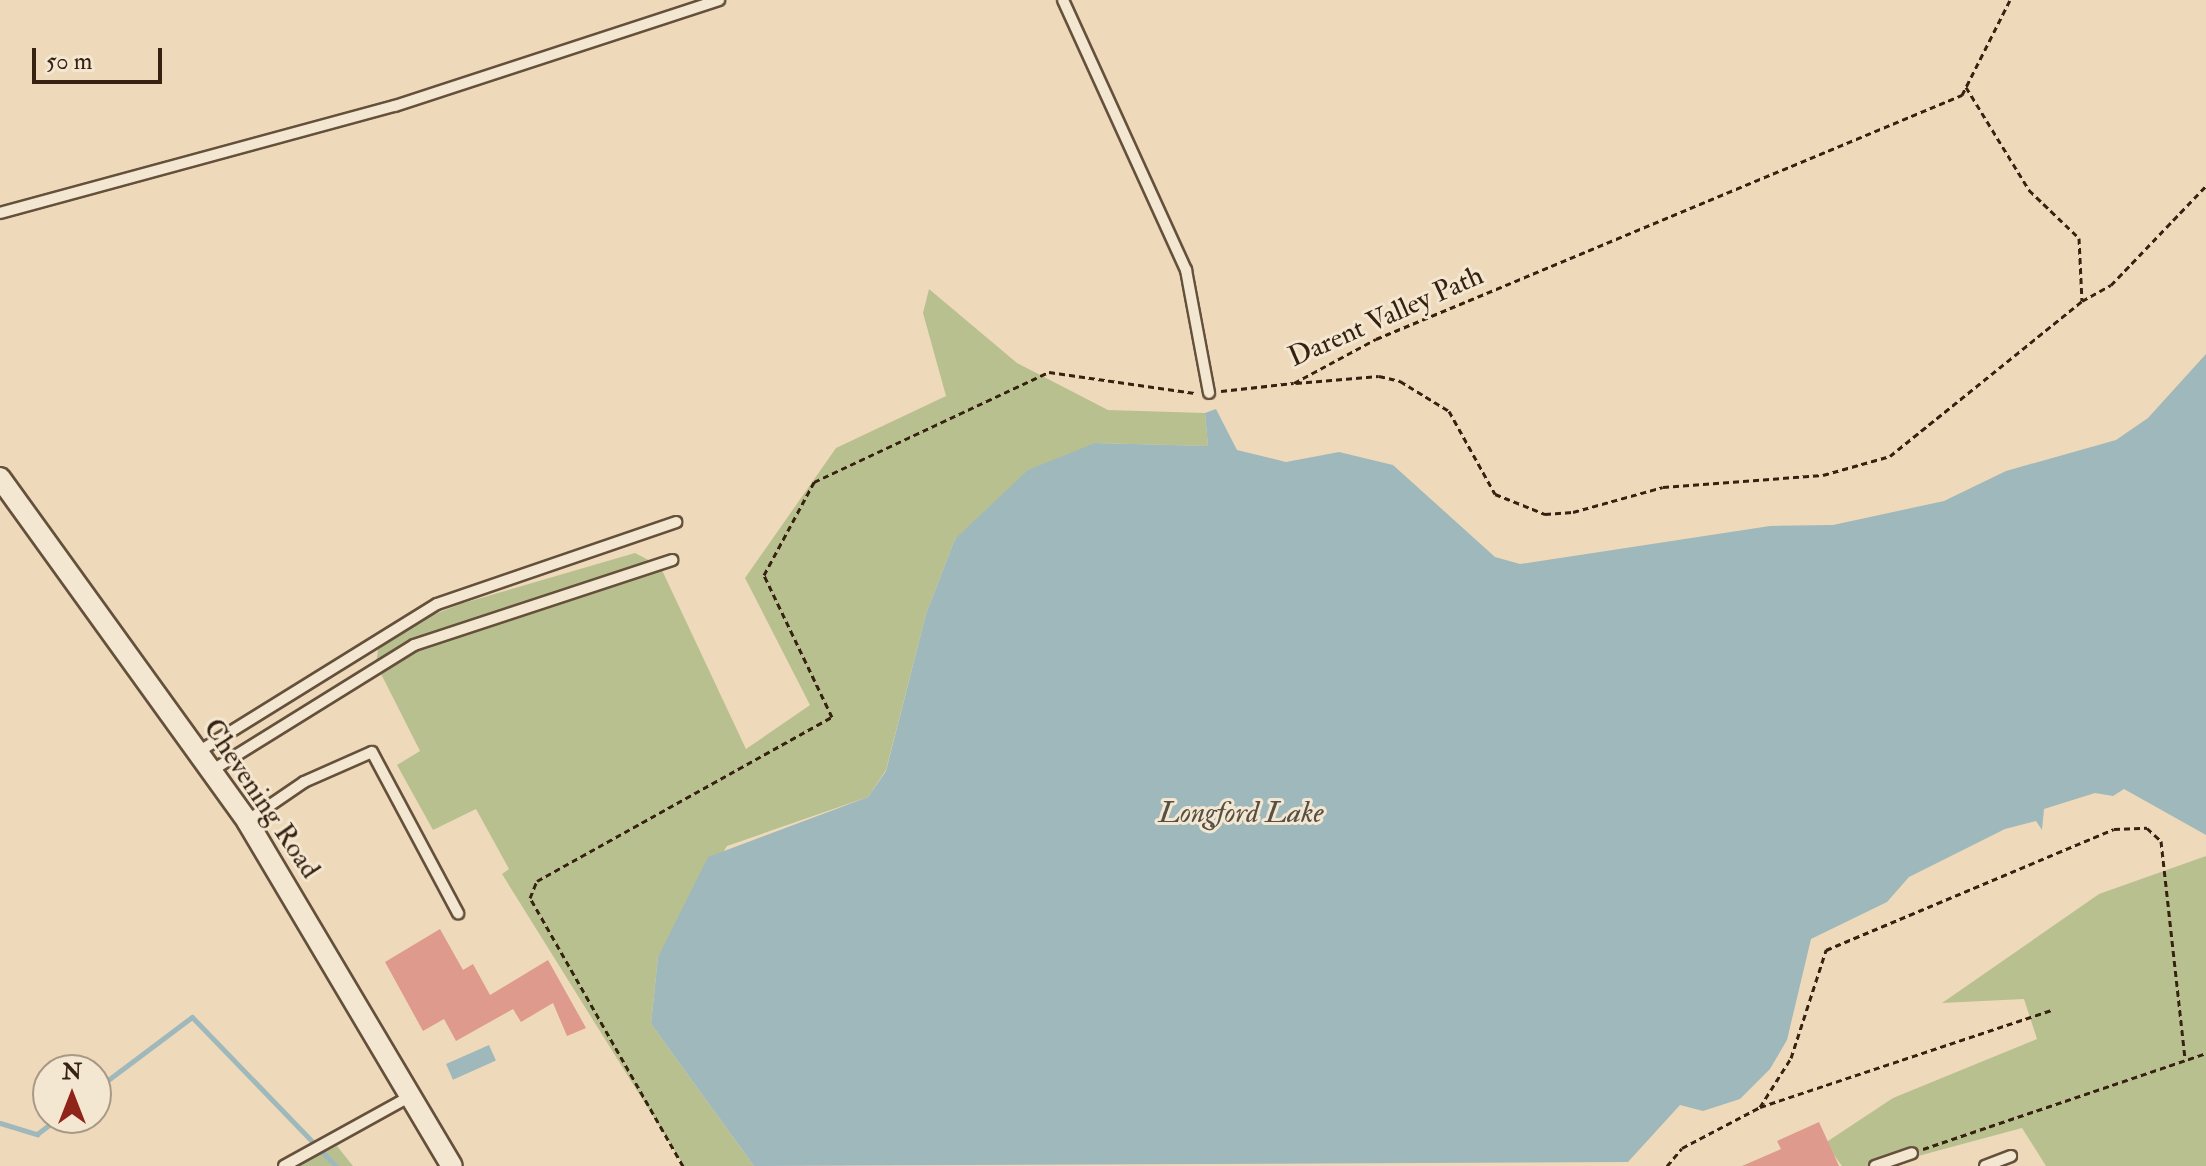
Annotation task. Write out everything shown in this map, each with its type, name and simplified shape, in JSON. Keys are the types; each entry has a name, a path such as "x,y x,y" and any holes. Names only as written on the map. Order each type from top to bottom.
{"street":[{"name":"Chevening Road","path":"0,478 247,821 452,1166"}],"lane":[{"path":"0,213 395,106 719,0"},
{"path":"1063,0 1186,270 1209,393"},
{"path":"198,752 437,604 676,522"},
{"path":"211,771 414,645 672,560"},
{"path":"247,821 304,782 372,752 458,913"},
{"path":"284,1166 331,1144 411,1096"},
{"path":"1875,1166 1912,1153"},
{"path":"1985,1166 2011,1156"}],"path":[{"path":"2010,0 1966,87 2029,190 2079,238 2082,301"},
{"name":"Darent Valley Path","path":"683,1166 530,898 537,881 832,717 764,575 814,482 1032,378 1093,374 1163,392 1209,393 1294,383 1376,339 1962,95 1966,87"},
{"path":"1294,383 1379,376 1400,381 1449,411 1495,494 1545,514 1573,512 1663,487 1823,475 1890,456 2082,301 2111,285 2206,186"},
{"path":"1760,1107 1791,1058 1826,950 2114,829 2147,828 2161,841 2185,1060"},
{"path":"1667,1166 1691,1143 1760,1107 2052,1010"},
{"path":"1912,1153 2206,1053"}],"green space":[{"path":"929,289 1017,363 1108,410 1205,413 1208,446 1095,443 955,539 926,614 886,770 868,797 727,846 658,957 651,1024 754,1166 684,1166 502,874 509,869 476,809 433,830 397,765 420,751 376,664 380,636 460,604 635,553 660,566 746,749 810,705 745,578 836,448 946,396 923,313"},
{"path":"2206,856 2206,1166 2046,1166 2022,1128 1881,1166 1842,1166 1825,1143 1893,1098 2037,1039 2024,999 1942,1003 2099,894"},
{"path":"337,1146 353,1166 295,1166"}],"water":[{"name":"Longford Lake","path":"2206,354 2206,835 2124,789 2113,796 2095,793 2044,809 2042,830 2036,821 2005,829 1909,877 1887,902 1811,939 1787,1040 1770,1069 1740,1099 1703,1111 1680,1105 1628,1162 754,1166 651,1024 658,957 708,857 868,797 886,771 926,614 955,539 1028,470 1095,443 1208,446 1205,413 1216,409 1237,450 1286,462 1339,452 1393,465 1495,557 1520,564 1770,526 1833,525 1944,501 2006,471 2116,440 2148,418"},
{"path":"489,1045 496,1061 453,1080 446,1064"}],"building":[{"path":"440,929 463,970 473,964 490,995 548,960 586,1028 567,1036 553,1003 521,1022 513,1009 456,1041 444,1019 423,1031 385,962"},
{"path":"1819,1122 1839,1166 1742,1166 1781,1149 1777,1141"}],"waterway":[{"path":"112,1077 192,1017 336,1166"},
{"path":"0,1123 32,1133"}]}
